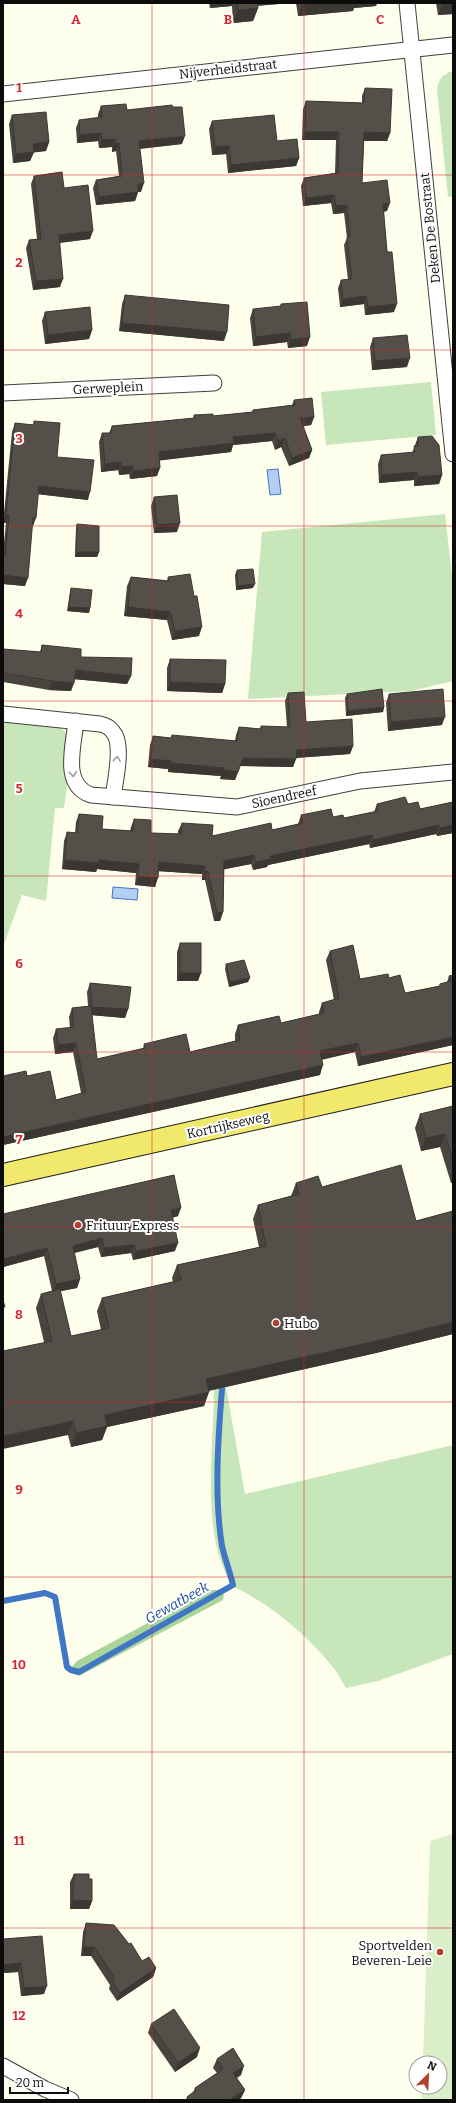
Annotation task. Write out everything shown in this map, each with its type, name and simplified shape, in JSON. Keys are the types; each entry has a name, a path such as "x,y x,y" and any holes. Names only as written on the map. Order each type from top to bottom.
{"main road":[{"name":"Kortrijkseweg","path":"3,1175 453,1074"}],"street":[{"name":"Deken De Bostraat","path":"407,3 453,454"},
{"name":"Nijverheidstraat","path":"3,94 453,45"},
{"name":"Gerweplein","path":"3,393 214,383"},
{"path":"3,714 100,724 111,729 116,735 118,748 113,798"},
{"name":"Sioendreef","path":"76,721 72,771 75,783 79,789 87,794 113,798 237,807 360,782 453,772"},
{"path":"3,2066 38,2086 71,2100"}],"green space":[{"path":"453,71 453,196 448,197 437,89 442,77"},
{"path":"431,382 436,435 326,445 321,392"},
{"path":"445,514 453,585 453,681 411,691 248,699 262,532"},
{"path":"3,721 42,724 61,728 66,734 70,753 64,808 55,808 46,901 22,895 3,947"},
{"path":"226,1387 245,1494 453,1445 453,1654 378,1681 346,1688 333,1667 299,1631 261,1602 234,1587 223,1567 216,1544 212,1519 211,1464 214,1389"},
{"path":"209,1590 219,1590 224,1595 223,1600 79,1676 71,1673 72,1667 77,1661"},
{"name":"Sportvelden Beveren-Leie","path":"453,1834 453,2100 421,2100 421,2095 448,2095 448,2055 423,2055 430,1841"}],"water":[{"path":"278,469 281,494 270,495 267,470"},
{"path":"113,887 138,889 137,900 112,898"}],"building":[{"path":"238,3 257,3 258,8 238,10"},
{"path":"365,88 392,89 390,133 364,132 362,183 387,180 390,203 383,204 387,252 392,252 397,304 368,307 366,296 343,299 341,280 352,279 347,237 350,236 347,205 336,206 334,195 306,198 304,178 338,173 339,132 305,132 306,101 364,103"},
{"path":"126,104 127,110 172,105 173,107 182,107 185,136 139,141 144,183 138,184 138,192 99,197 96,180 122,176 119,143 115,143 115,139 102,140 101,133 80,135 79,120 102,117 101,106"},
{"path":"46,112 49,142 33,144 34,152 16,154 12,115"},
{"path":"274,115 277,141 297,139 299,158 231,165 229,146 215,147 212,121"},
{"path":"62,172 64,188 88,185 93,231 59,235 63,279 36,281 29,240 41,239 34,176"},
{"path":"125,295 229,305 227,332 122,323"},
{"path":"307,302 310,337 291,340 290,333 256,337 253,309 281,306 281,304"},
{"path":"90,307 92,330 48,335 45,312"},
{"path":"407,335 410,358 375,361 373,338"},
{"path":"312,398 314,417 300,418 312,450 292,458 285,438 278,441 275,433 233,437 234,443 159,452 160,468 133,471 133,466 122,467 121,462 105,464 102,433 111,433 112,426 195,418 194,415 213,414 213,416 253,412 253,410 295,405 294,400"},
{"path":"34,421 60,423 57,457 94,460 90,492 39,486 36,518 33,518 28,578 3,575 3,556 5,556 9,515 6,515 15,423 34,425"},
{"path":"432,436 439,445 442,475 418,477 417,472 382,475 381,455 415,452 414,446 418,446 418,437"},
{"path":"177,495 180,523 157,525 154,497"},
{"path":"77,524 99,526 99,552 76,552"},
{"path":"253,569 255,584 238,586 237,570"},
{"path":"190,574 194,596 197,596 202,627 175,631 170,612 128,607 131,577 169,581 168,577"},
{"path":"71,588 92,590 90,608 69,607"},
{"path":"42,645 81,649 81,657 132,658 131,676 76,670 74,683 3,673 3,649 41,652"},
{"path":"170,659 226,660 225,684 170,682"},
{"path":"382,689 384,707 348,711 347,694"},
{"path":"443,689 445,717 391,722 389,694"},
{"path":"304,692 306,722 352,719 353,746 297,750 296,759 243,758 238,772 223,770 224,768 171,763 171,761 151,759 153,736 171,738 172,735 237,741 239,727 261,729 261,726 290,727 288,693"},
{"path":"405,797 408,804 418,802 420,809 453,802 453,825 440,828 439,825 373,840 372,835 270,856 271,859 256,862 254,855 224,861 223,912 217,913 208,871 205,872 205,866 159,862 158,878 138,876 139,864 99,860 99,863 65,860 67,832 77,833 79,814 103,816 102,829 133,831 134,819 151,820 151,833 181,834 182,823 213,825 212,836 271,823 272,830 303,823 301,815 331,809 333,817 343,815 344,818 378,811 377,804"},
{"path":"180,943 201,943 201,973 180,973"},
{"path":"353,945 360,979 388,974 389,978 400,975 405,993 440,986 440,984 451,981 449,976 453,975 453,1037 361,1057 358,1043 320,1051 323,1065 3,1137 3,1076 26,1071 27,1076 50,1071 56,1100 86,1092 76,1043 58,1045 56,1029 74,1027 72,1008 91,1006 97,1059 145,1048 144,1044 186,1034 190,1052 240,1040 238,1025 279,1016 281,1023 324,1013 322,1003 339,998 330,951"},
{"path":"244,960 250,978 230,982 226,964"},
{"path":"90,983 131,987 128,1009 92,1007"},
{"path":"453,1106 453,1160 445,1134 426,1138 420,1114"},
{"name":"Hubo","path":"401,1165 416,1221 453,1211 453,1322 381,1340 206,1379 209,1392 105,1415 107,1426 76,1433 73,1421 3,1436 3,1351 52,1341 41,1294 60,1289 71,1336 109,1328 102,1298 181,1280 177,1265 266,1246 258,1205 299,1194 296,1183 318,1176 322,1187"},
{"path":"174,1175 181,1208 171,1210 178,1243 136,1251 134,1245 104,1248 102,1238 73,1246 80,1279 56,1284 47,1248 3,1259 3,1214"},
{"path":"74,1874 89,1874 89,1879 92,1879 92,1901 73,1900"},
{"path":"86,1923 114,1925 129,1944 131,1943 142,1961 149,1957 156,1968 120,1993 112,1980 115,1978 94,1947 84,1947"},
{"path":"42,1936 47,1986 24,1988 21,1963 3,1965 3,1939"},
{"path":"174,2009 200,2048 178,2063 151,2024"},
{"path":"233,2048 244,2066 233,2073 245,2090 229,2100 189,2100 187,2097 196,2090 195,2088 223,2069 217,2059"}],"waterway":[{"name":"Gewatbeek","path":"3,1601 45,1593 55,1597 67,1667 71,1670 79,1672 233,1585 222,1546 218,1508 218,1448 222,1389"}],"place":[{"name":"Frituur Express","path":"78,1225"},
{"name":"Hubo","path":"276,1323"},
{"name":"Sportvelden Beveren-Leie","path":"440,1952"}]}
